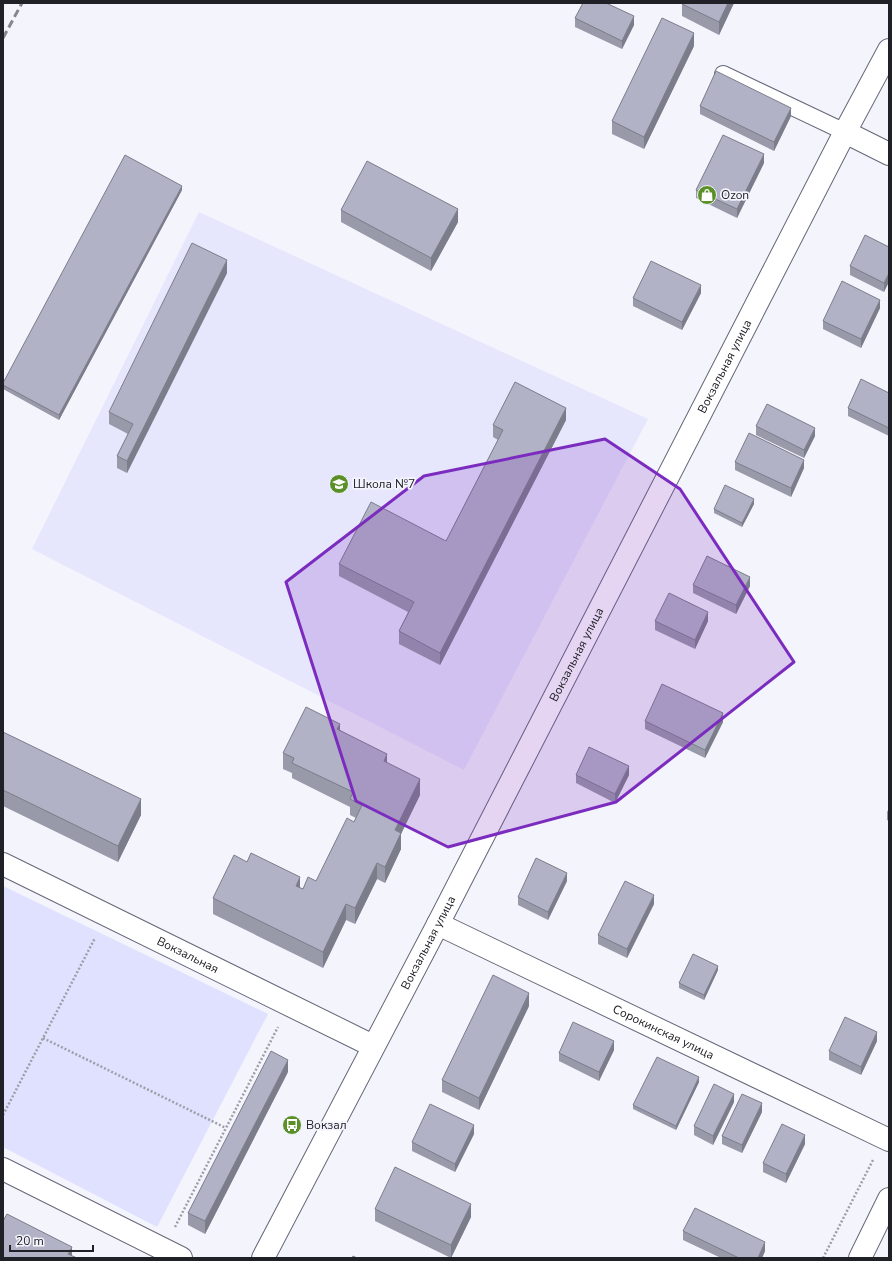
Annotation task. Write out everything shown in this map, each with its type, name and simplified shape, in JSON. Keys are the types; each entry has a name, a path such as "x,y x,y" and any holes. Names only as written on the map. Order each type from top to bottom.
{"street":[{"name":"Вокзальная улица","path":"263,1258 438,924 845,132 889,50"},
{"path":"845,132 889,154"},
{"name":"Вокзальная","path":"3,864 373,1046"},
{"name":"Сорокинская улица","path":"438,924 886,1139"},
{"path":"3,1169 173,1254"},
{"path":"860,1258 889,1199"}],"lane":[{"path":"723,74 845,132"}],"path":[{"path":"3,1115 107,915"},
{"path":"173,1254 226,1128 289,1005"},
{"path":"43,1038 226,1128"},
{"path":"824,1258 886,1139"}],"highlighted area":[{"path":"605,439 680,489 794,662 616,802 448,847 356,801 286,582 424,476"}],"shaded area":[{"name":"Школа №7","path":"199,212 648,419 464,770 32,549"},
{"path":"3,886 268,1014 157,1227 3,1147"}],"building":[{"path":"583,3 606,3 634,16 622,41 575,18"},
{"path":"682,3 728,3 719,22"},
{"path":"662,18 694,33 644,137 612,121"},
{"path":"716,71 791,108 774,142 700,106"},
{"path":"723,135 764,154 737,209 696,190"},
{"path":"125,155 182,186 59,415 3,385 3,383"},
{"path":"367,161 458,209 431,258 341,210"},
{"path":"865,235 889,247 889,273 884,283 850,266"},
{"path":"192,243 227,260 127,461 117,456 133,424 109,412"},
{"path":"651,261 701,285 682,322 633,298"},
{"path":"842,281 880,300 861,339 823,321"},
{"path":"861,379 889,393 889,428 848,408"},
{"path":"515,382 566,408 440,653 399,631 414,602 339,564 371,502 446,541 503,430 493,425"},
{"path":"767,404 815,428 804,450 756,426"},
{"path":"749,433 804,460 791,488 735,462"},
{"path":"725,485 754,499 742,523 714,509"},
{"path":"707,556 750,577 736,605 693,585"},
{"path":"669,593 708,612 695,640 655,621"},
{"path":"662,684 723,713 705,750 645,721"},
{"path":"306,707 340,724 337,729 387,754 384,761 420,779 395,830 401,833 385,867 377,863 355,908 346,904 323,952 213,898 234,855 247,862 251,853 300,877 296,886 303,889 308,877 316,881 347,818 354,822 362,805 350,799 353,792 292,763 294,758 283,753"},
{"path":"3,732 141,799 118,846 3,790"},
{"path":"589,747 629,766 615,794 576,775"},
{"path":"536,858 567,873 548,912 518,897"},
{"path":"625,881 654,895 627,949 598,935"},
{"path":"693,954 718,966 704,995 679,983"},
{"path":"493,975 529,993 479,1098 442,1080"},
{"path":"845,1017 877,1032 861,1067 829,1051"},
{"path":"573,1022 614,1041 599,1072 559,1053"},
{"path":"271,1051 288,1060 205,1221 188,1213"},
{"path":"657,1057 699,1077 676,1126 633,1105"},
{"path":"714,1084 734,1094 713,1136 694,1126"},
{"path":"742,1094 762,1103 742,1145 722,1136"},
{"path":"430,1104 474,1125 455,1164 412,1142"},
{"path":"782,1124 805,1135 786,1174 763,1163"},
{"path":"395,1167 471,1204 451,1245 375,1209"},
{"path":"695,1208 765,1242 758,1258 739,1258 683,1231"},
{"path":"7,1214 72,1247 68,1254 77,1258 3,1258 3,1221"}],"railway":[{"path":"3,38 22,3"}],"place":[{"name":"Ozon","path":"707,195"},
{"name":"Школа №7","path":"339,484"},
{"name":"Вокзал","path":"292,1125"}]}
